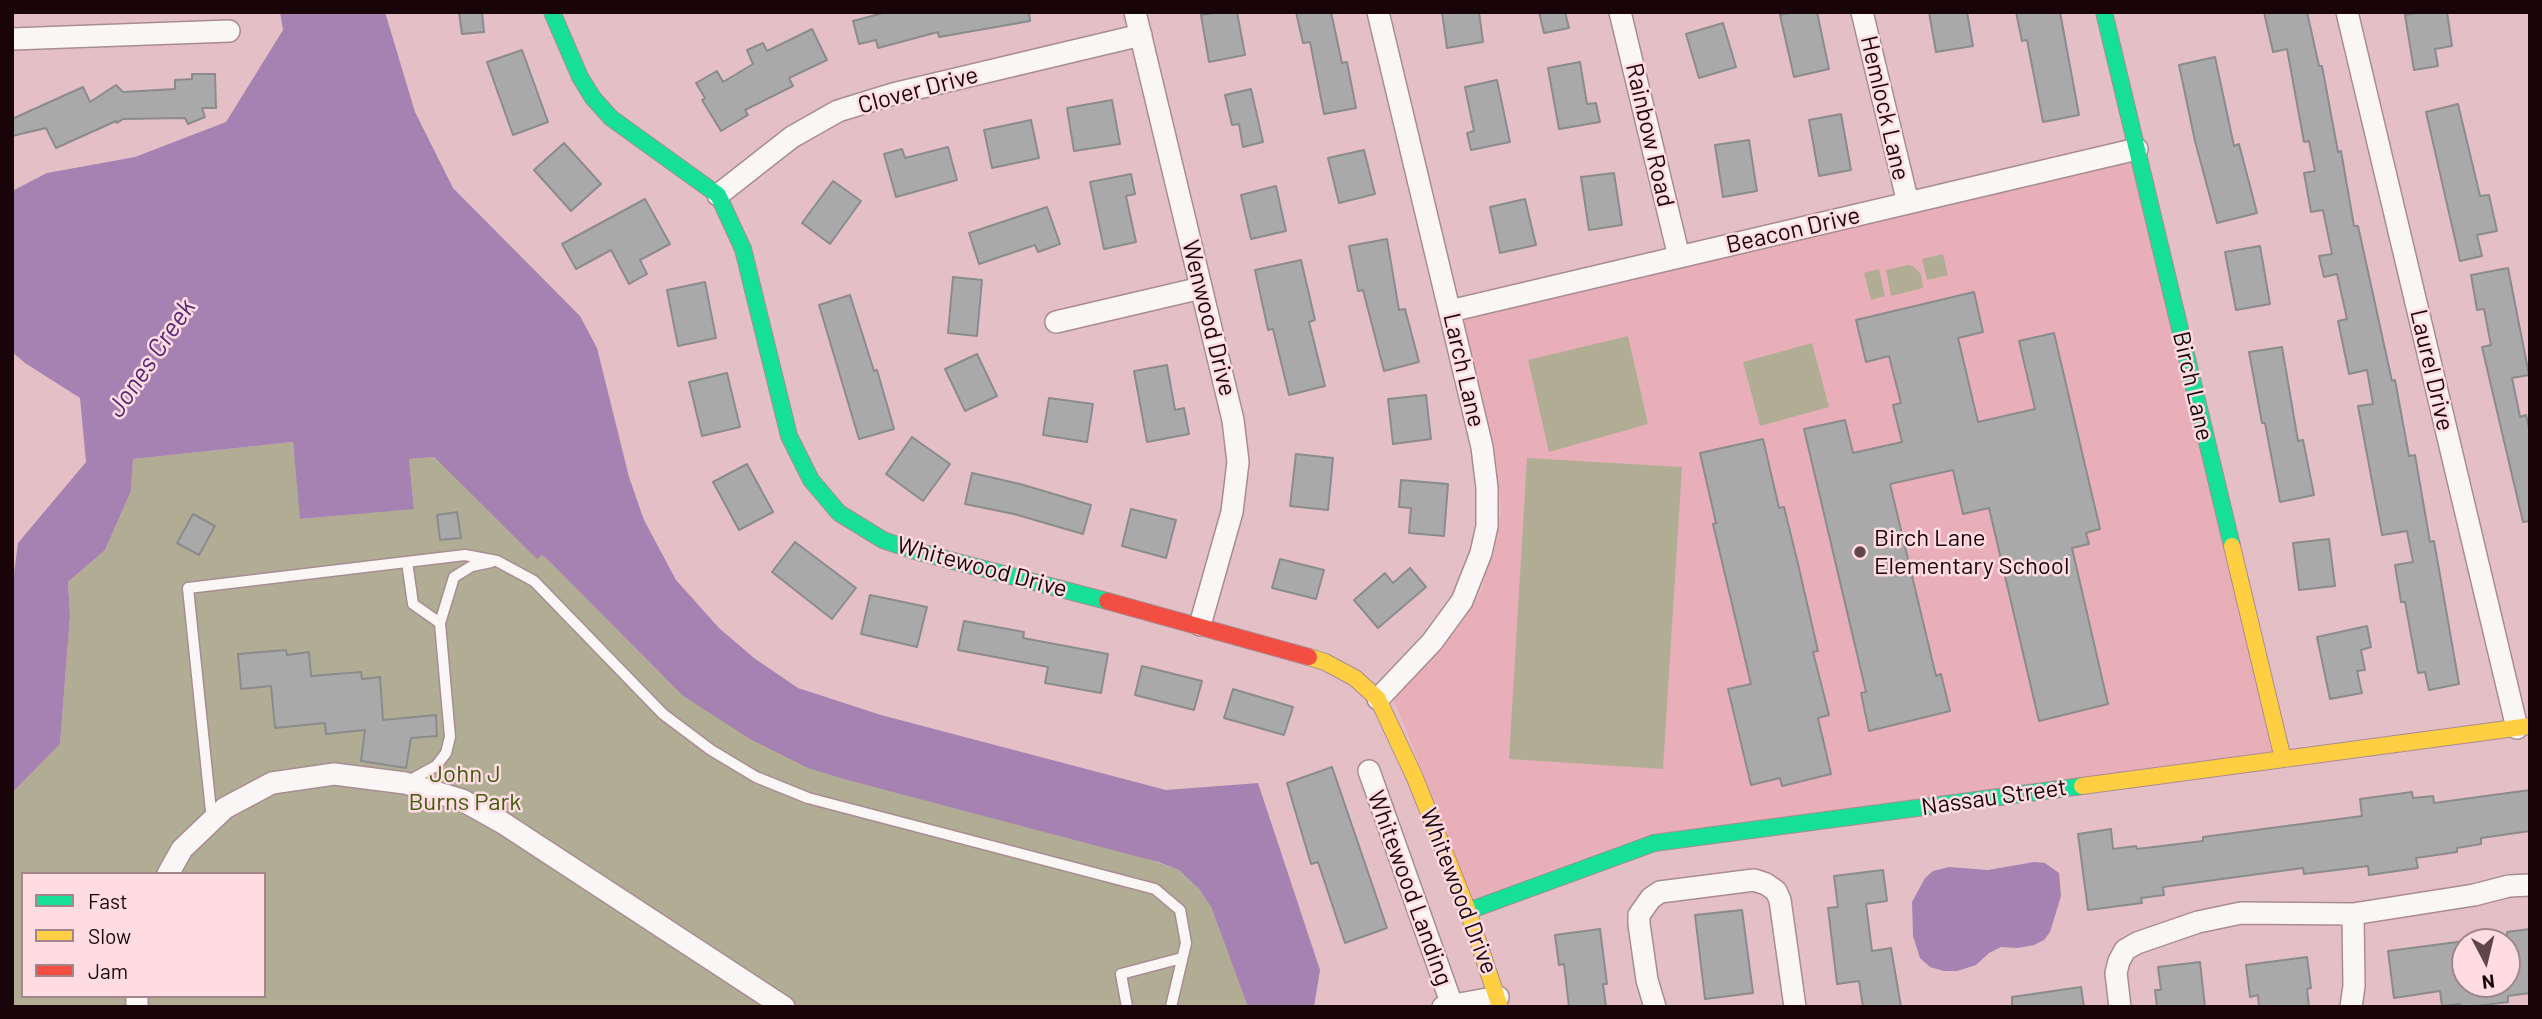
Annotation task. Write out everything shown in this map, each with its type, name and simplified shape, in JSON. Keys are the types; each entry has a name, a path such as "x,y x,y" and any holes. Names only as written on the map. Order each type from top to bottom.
{"street":[{"name":"Whitewood Drive","path":"552,12 580,77 593,98 611,118 718,195 743,249 789,436 811,480 839,513 883,540 915,551 1200,625 1325,662 1355,678 1378,699 1415,778 1468,911 1499,1002"},
{"name":"Wenwood Drive","path":"1135,12 1233,420 1238,462 1232,512 1200,625"},
{"name":"Larch Lane","path":"1378,12 1482,447 1487,488 1486,526 1481,553 1462,601 1432,642 1378,699"},
{"name":"Rainbow Road","path":"1620,12 1679,257"},
{"name":"Hemlock Lane","path":"1862,12 1908,203"},
{"name":"Birch Lane","path":"2104,12 2283,759"},
{"name":"Laurel Drive","path":"2347,12 2524,727"},
{"path":"12,39 229,31"},
{"name":"Clover Drive","path":"718,195 792,137 838,111 893,94 1140,35"},
{"name":"Beacon Drive","path":"1450,311 2137,149"},
{"path":"1056,323 1201,288"},
{"name":"Nassau Street","path":"1468,911 1654,843 2524,727"},
{"name":"Whitewood Landing","path":"1369,771 1447,1006 1499,1002"},
{"path":"169,872 182,849 225,808 272,783 334,774 405,783 463,800 503,823 784,1007"},
{"path":"1655,1007 1647,980 1639,924 1639,915 1651,898 1660,892 1754,880 1776,891 1780,900 1795,1007"},
{"path":"2120,1007 2116,973 2126,950 2145,939 2198,922 2241,913 2353,914 2474,895 2509,886 2530,885"},
{"path":"2351,1007 2354,986 2353,914"}],"lane":[{"path":"212,821 188,588 466,555 497,561 534,581 663,714 711,750 756,777 808,798 1155,889 1180,910 1186,943 1171,1007"},
{"path":"405,783 436,766 446,753 450,737 440,623 454,577 472,566 497,561"},
{"path":"407,562 413,604 440,623"},
{"path":"1127,1007 1121,974 1182,958"}],"shaded area":[{"name":"Birch Lane Elementary School","path":"2133,154 2277,756 1642,837 1473,899 1392,695 1452,635 1481,592 1501,513 1495,452 1461,315"}],"green space":[{"path":"1943,254 1948,275 1927,280 1922,259"},
{"path":"1908,265 1921,274 1923,288 1891,296 1886,270"},
{"path":"1879,269 1885,296 1871,300 1864,273"},
{"path":"1628,336 1648,424 1549,452 1528,360"},
{"path":"1812,343 1829,407 1760,426 1743,362"},
{"name":"John J Burns Park","path":"293,442 301,519 414,508 409,459 434,457 537,558 542,555 551,563 682,695 1179,870 1199,889 1211,907 1248,1007 12,1007 12,793 60,744 70,616 68,582 105,550 131,491 133,459"},
{"path":"1527,458 1682,467 1663,769 1509,759"}],"water":[{"name":"Jones Creek","path":"280,12 385,12 415,112 453,188 580,316 597,348 629,477 644,520 676,580 719,628 754,658 798,688 881,715 1166,790 1258,783 1320,970 1314,1007 1248,1007 1211,907 1199,889 1179,870 1158,862 844,779 808,768 750,739 682,695 551,563 542,555 537,559 434,457 409,459 414,509 300,519 293,442 133,459 131,491 105,550 68,582 70,616 60,744 12,793 12,588 18,543 86,462 80,398 12,352 12,191 47,173 135,157 226,122 283,30"},
{"path":"2034,862 2045,863 2059,873 2061,896 2050,932 2044,940 2018,948 2001,947 1989,953 1976,965 1957,971 1930,967 1920,958 1913,936 1912,902 1925,878 1933,871 1949,867 1988,870"}],"building":[{"path":"459,12 482,12 484,32 462,34"},
{"path":"887,12 1029,12 1030,21 939,37 938,32 878,48 876,40 859,44 853,21"},
{"path":"1237,12 1245,55 1209,62 1201,15"},
{"path":"1296,12 1331,12 1342,63 1347,62 1356,108 1324,114 1310,42 1303,43"},
{"path":"1442,12 1479,12 1483,42 1447,48"},
{"path":"1539,12 1565,12 1569,28 1544,33"},
{"path":"1817,12 1829,69 1794,77 1780,15"},
{"path":"1929,12 1967,12 1973,46 1936,52"},
{"path":"2016,12 2060,12 2079,115 2043,122 2027,40 2022,41"},
{"path":"2264,12 2307,12 2319,66 2322,66 2338,152 2341,151 2354,226 2358,226 2392,381 2395,380 2409,456 2415,455 2430,542 2434,541 2459,684 2429,690 2425,672 2418,673 2395,565 2413,562 2407,531 2382,535 2358,406 2373,404 2367,370 2349,374 2338,321 2347,319 2337,274 2324,277 2319,256 2332,254 2323,210 2311,212 2304,173 2315,171 2309,141 2304,142 2287,49 2273,52"},
{"path":"2447,12 2452,46 2435,49 2438,66 2414,70 2405,15"},
{"path":"1723,23 1736,67 1699,78 1686,34"},
{"path":"812,29 827,60 789,78 793,86 745,110 748,115 721,131 702,100 705,98 696,83 717,71 723,82 753,64 747,50 763,43 767,51"},
{"path":"522,50 548,122 513,135 487,62"},
{"path":"2215,57 2234,146 2239,144 2257,213 2217,223 2195,141 2179,65"},
{"path":"1580,62 1587,104 1596,103 1600,122 1559,129 1548,68"},
{"path":"192,74 215,74 216,108 202,108 205,117 188,124 185,118 123,119 56,148 46,128 12,136 12,119 83,87 90,102 116,85 123,92 175,89 175,80 192,79"},
{"path":"1497,80 1510,142 1471,150 1467,133 1474,131 1465,87"},
{"path":"1251,89 1263,142 1243,147 1239,124 1232,125 1225,95"},
{"path":"1112,100 1120,144 1074,151 1067,108"},
{"path":"2458,104 2480,196 2489,195 2497,231 2477,235 2482,256 2460,261 2426,112"},
{"path":"1841,114 1851,170 1819,176 1809,120"},
{"path":"1031,120 1039,158 992,168 984,130"},
{"path":"1749,140 1757,191 1723,197 1715,145"},
{"path":"564,143 601,184 571,211 534,170"},
{"path":"948,147 957,180 896,197 884,154 902,149 905,158"},
{"path":"1364,150 1375,194 1339,203 1328,158"},
{"path":"1614,173 1622,225 1589,230 1581,177"},
{"path":"1131,174 1135,194 1126,196 1136,242 1104,249 1090,182"},
{"path":"833,181 861,201 830,244 802,223"},
{"path":"1276,186 1286,231 1251,239 1241,195"},
{"path":"645,199 670,244 640,260 647,274 629,284 611,250 576,269 562,244"},
{"path":"1525,199 1536,245 1500,253 1490,207"},
{"path":"1047,207 1060,244 1038,252 1035,245 979,264 969,233"},
{"path":"1387,239 1399,310 1405,309 1419,362 1384,371 1363,290 1358,291 1349,246"},
{"path":"2260,246 2270,304 2236,310 2225,252"},
{"path":"1301,260 1315,320 1309,322 1325,386 1289,395 1273,329 1268,330 1255,270"},
{"path":"2508,268 2529,375 2512,378 2520,417 2526,415 2530,433 2530,521 2523,522 2482,347 2491,345 2484,309 2477,310 2471,275"},
{"path":"953,277 982,280 977,336 948,333"},
{"path":"705,282 716,338 678,346 667,290"},
{"path":"1974,292 1983,332 1958,338 1978,422 2035,409 2019,341 2054,333 2100,529 2086,533 2089,544 2072,548 2108,704 2039,721 1989,508 1963,514 1953,470 1890,484 1936,676 1941,674 1950,711 1869,731 1861,693 1866,692 1804,429 1845,420 1853,453 1902,442 1893,405 1901,403 1889,356 1866,362 1856,320"},
{"path":"850,295 874,371 877,370 894,429 859,439 819,305"},
{"path":"2282,347 2298,441 2303,440 2314,495 2280,502 2249,352"},
{"path":"977,354 997,396 965,411 945,369"},
{"path":"1167,365 1175,410 1184,408 1189,434 1147,442 1134,371"},
{"path":"727,373 740,427 702,436 689,382"},
{"path":"1426,395 1431,439 1393,444 1388,399"},
{"path":"1049,398 1093,404 1087,442 1043,435"},
{"path":"912,437 950,464 923,501 886,474"},
{"path":"1763,439 1779,508 1784,507 1798,564 1818,651 1813,652 1829,715 1818,718 1831,774 1782,786 1780,778 1751,785 1728,689 1751,684 1713,524 1716,523 1700,453"},
{"path":"1296,454 1333,458 1328,510 1290,506"},
{"path":"747,464 773,512 739,530 713,482"},
{"path":"972,473 1091,505 1083,534 1014,514 965,504"},
{"path":"1401,480 1448,484 1444,536 1409,533 1411,508 1399,507"},
{"path":"1131,509 1176,520 1166,558 1122,546"},
{"path":"457,512 461,538 440,540 437,515"},
{"path":"193,514 215,526 199,555 177,543"},
{"path":"2329,539 2335,586 2299,590 2293,543"},
{"path":"795,542 856,588 832,619 772,572"},
{"path":"1280,559 1324,570 1316,599 1272,588"},
{"path":"1410,568 1426,587 1378,628 1354,600 1385,573 1393,583"},
{"path":"870,595 927,607 917,647 861,634"},
{"path":"964,621 1024,632 1023,638 1108,654 1101,693 1045,683 1048,667 958,650"},
{"path":"2367,626 2371,647 2361,650 2365,670 2357,671 2362,693 2330,699 2317,637"},
{"path":"286,650 287,655 309,652 311,676 361,672 362,679 380,677 383,720 436,715 437,736 411,738 406,768 361,761 365,730 326,734 325,723 275,728 271,686 241,689 238,654"},
{"path":"1142,666 1202,681 1194,710 1135,695"},
{"path":"1233,689 1293,707 1284,735 1224,718"},
{"path":"1332,767 1387,928 1345,943 1318,862 1311,864 1287,783"},
{"path":"2530,790 2530,831 2481,838 2481,844 2457,848 2457,852 2416,858 2418,868 2369,875 2368,866 2304,874 2303,868 2163,887 2164,895 2141,898 2142,903 2088,910 2078,834 2111,829 2113,849 2136,846 2137,849 2203,841 2203,837 2362,816 2360,799 2412,792 2413,798 2433,796 2434,803"},
{"path":"1883,870 1887,901 1866,904 1872,951 1891,948 1901,1007 1863,1007 1859,981 1837,984 1828,908 1838,907 1834,876"},
{"path":"1742,910 1753,993 1705,999 1695,915"},
{"path":"1600,929 1607,984 1603,984 1606,1007 1569,1007 1564,964 1559,965 1555,935"},
{"path":"2530,929 2530,993 2521,994 2521,930"},
{"path":"2451,943 2451,998 2508,998 2508,1002 2469,1007 2461,1007 2460,1004 2442,1006 2440,991 2394,998 2388,951"},
{"path":"2307,957 2311,988 2307,989 2309,1007 2259,1007 2258,995 2250,997 2246,965"},
{"path":"2200,962 2205,1007 2157,1007 2155,990 2161,990 2158,967"},
{"path":"2081,987 2084,1007 2012,1007 2012,997"}],"traffic: fast":[{"path":"552,12 580,77 593,98 611,118 718,195 743,249 789,436 811,480 839,513 883,540 915,551 1107,601"},
{"path":"2104,12 2232,546"},
{"path":"1468,911 1654,843 2082,786"}],"traffic: slow":[{"path":"2232,546 2283,759"},
{"path":"1309,657 1355,678 1378,699 1415,778 1468,911 1500,1007"},
{"path":"2082,786 2530,726"}],"traffic: jam":[{"path":"1107,601 1309,657"}],"place":[{"name":"Birch Lane Elementary School","path":"1860,552"}]}
